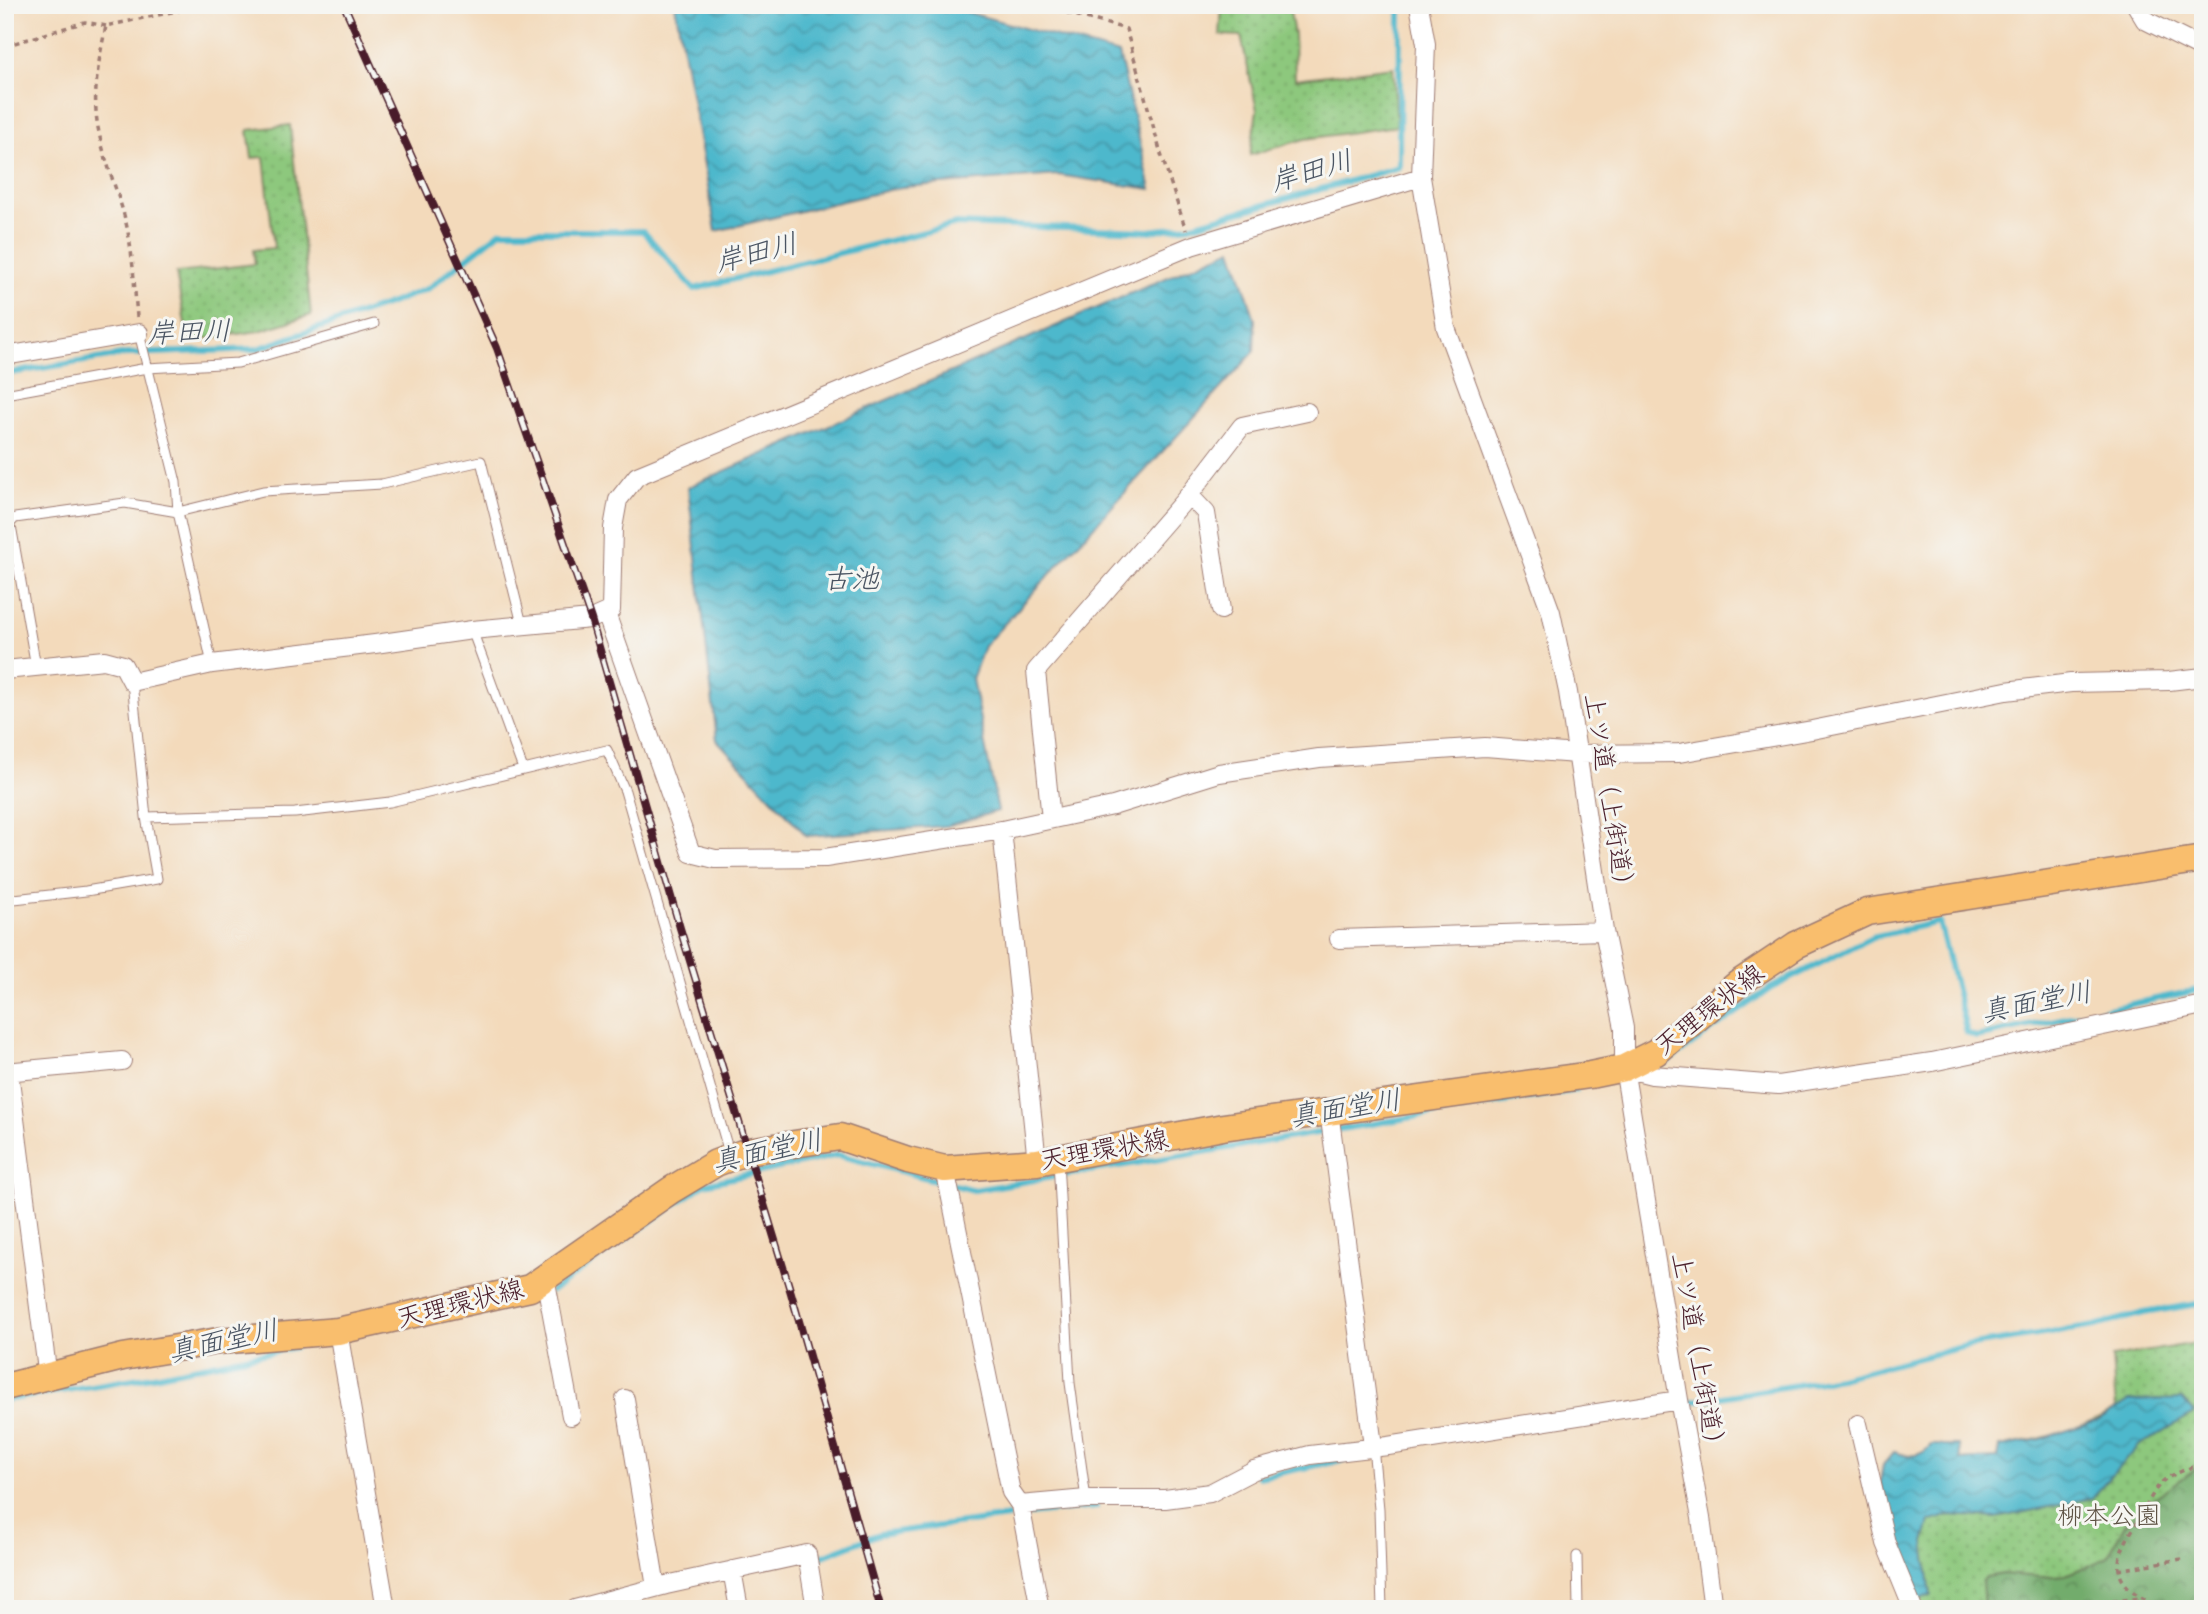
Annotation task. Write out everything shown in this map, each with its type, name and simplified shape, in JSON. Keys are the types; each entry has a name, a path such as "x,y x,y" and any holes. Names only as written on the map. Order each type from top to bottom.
{"main road":[{"name":"天理環状線","path":"5,1387 123,1357 218,1341 338,1331 530,1288 671,1190 716,1163 748,1150 840,1137 908,1160 945,1169 1047,1160 1223,1127 1624,1068 1656,1052 1738,983 1796,945 1867,912 2203,859"}],"street":[{"name":"上ツ道（上街道）","path":"1419,5 1426,44 1421,177 1446,328 1551,612 1568,692 1623,1028 1624,1068 1678,1400 1701,1518 1713,1609"},
{"path":"2136,5 2145,20 2197,46 2203,46"},
{"path":"5,670 104,660 123,665 132,682 212,664 522,624 591,619 611,610 613,528 618,500 637,476 1191,246 1421,177"},
{"path":"5,356 139,333"},
{"path":"1051,819 1036,671 1189,495 1242,426 1307,412"},
{"path":"1189,495 1206,513 1221,610"},
{"path":"606,613 691,853 715,859 825,858 1002,830 1113,806 1219,773 1319,758 1485,747 1577,754 1679,753 1812,730 2006,691 2071,683 2169,681 2203,677"},
{"path":"1002,830 1047,1160"},
{"path":"1339,939 1605,931"},
{"path":"1624,1068 1652,1075 1777,1085 1931,1062 2203,1005"},
{"path":"48,1378 7,1072 122,1062"},
{"path":"1329,1111 1373,1446"},
{"path":"945,1169 1011,1493 1020,1505 1040,1609"},
{"path":"545,1277 571,1416"},
{"path":"338,1331 386,1609"},
{"path":"625,1398 656,1587"},
{"path":"1020,1505 1086,1499 1165,1499 1210,1493 1254,1470 1310,1455 1678,1400"},
{"path":"1858,1424 1886,1543 1913,1609"},
{"path":"575,1609 656,1587 807,1555 816,1609"},
{"path":"733,1570 739,1609"}],"lane":[{"path":"5,394 147,368 238,363 374,324"},
{"path":"139,333 176,482 178,512 212,664"},
{"path":"5,530 15,518 125,503 178,512 262,491 382,484 481,461 522,624"},
{"path":"5,530 12,531 36,667"},
{"path":"472,630 523,769"},
{"path":"5,900 86,891 157,879 146,817 132,682"},
{"path":"146,817 295,813 390,802 607,750 625,791 730,1157"},
{"path":"1047,1160 1070,1383 1086,1499"},
{"path":"1373,1446 1379,1509 1382,1609"},
{"path":"1577,1556 1578,1609"}],"path":[{"path":"5,46 85,22 106,26 205,5"},
{"path":"1038,5 1126,29 1161,155 1191,246"},
{"path":"106,26 97,72 96,113 125,218 139,333"},
{"path":"2162,1609 2140,1598 2126,1585 2118,1570 2118,1556 2163,1481 2203,1463"},
{"path":"2118,1570 2187,1558"},
{"path":"2084,1609 2098,1603 2140,1598"}],"green space":[{"path":"1222,5 1289,5 1294,35 1295,79 1393,67 1397,126 1305,139 1250,155 1257,110 1241,36 1220,35"},
{"path":"290,125 311,315 259,331 188,341 176,273 255,264 253,250 274,248 264,157 252,158 248,130"},
{"name":"柳本公園","path":"2203,1342 2203,1609 1919,1609 1883,1465 1894,1452 1914,1455 1931,1445 1959,1445 1960,1460 1998,1458 2000,1447 2075,1428 2116,1409 2112,1357"},
{"path":"2203,1464 2203,1609 1984,1609 1982,1582 1986,1577 2002,1574 2042,1577 2065,1575 2107,1558 2124,1526 2143,1506"}],"water":[{"path":"675,5 941,5 1119,54 1151,189 1058,175 902,187 716,231"},
{"name":"古池","path":"1232,249 1255,319 1254,352 984,646 972,679 998,811 946,826 807,836 717,740 688,487"},
{"path":"2182,1399 2194,1413 2137,1447 2092,1498 1996,1518 1948,1515 1930,1522 1924,1542 1931,1595 1914,1601 1898,1558 1880,1482 1883,1465 1894,1452 1914,1455 1931,1445 1959,1445 1960,1460 1998,1458 2000,1447 2041,1439 2099,1420 2129,1401"}],"waterway":[{"name":"岸田川","path":"5,374 128,354 257,349 429,288 501,231 643,231 694,289 957,224 1149,231 1189,226 1399,167 1400,11 1406,5"},
{"name":"真面堂川","path":"1664,1064 1771,988 1872,937 1939,922 1967,1033 1976,1037 2203,989"},
{"name":"真面堂川","path":"551,1291 704,1184 838,1155 974,1190 1576,1090"},
{"path":"1691,1402 1839,1378 1966,1346 2095,1326 2144,1313 2203,1303"},
{"name":"真面堂川","path":"5,1400 159,1375 295,1347"},
{"path":"1259,1477 1351,1458"},
{"path":"1028,1514 1096,1507"},
{"path":"813,1560 879,1534 1008,1517"}],"railway":[{"path":"344,5 497,348 591,619 680,928 791,1293 881,1609"}]}
